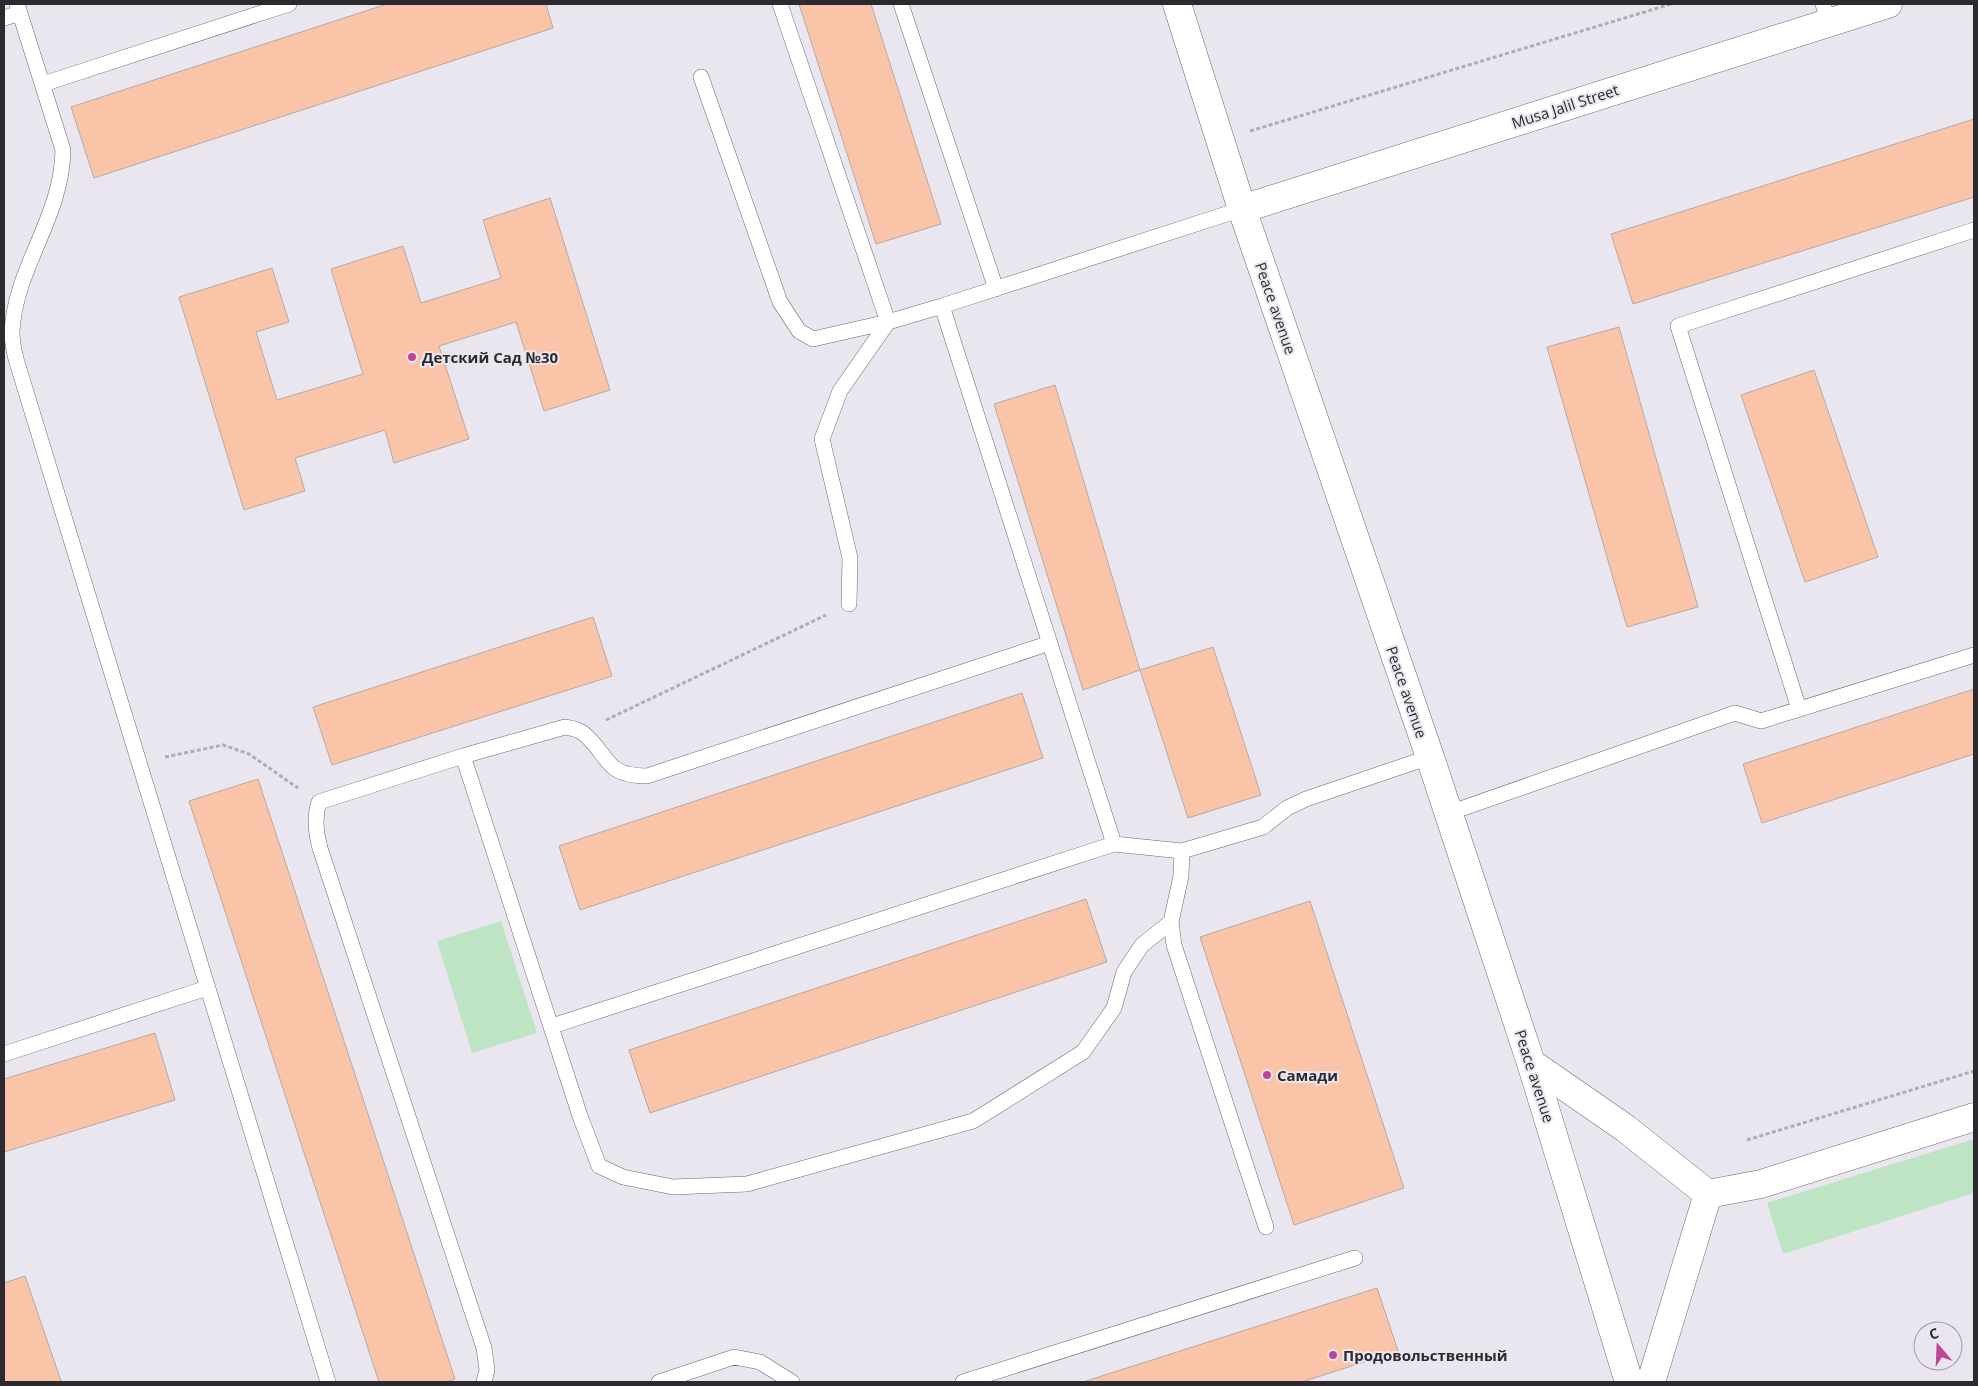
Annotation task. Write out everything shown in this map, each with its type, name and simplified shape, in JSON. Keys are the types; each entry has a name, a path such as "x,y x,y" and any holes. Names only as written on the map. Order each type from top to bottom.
{"street":[{"name":"Peace avenue","path":"1178,4 1242,209 1449,813 1531,1064 1629,1382"},
{"name":"Musa Jalil Street","path":"1242,209 1826,13 1888,4"},
{"path":"1531,1064 1626,1128 1708,1194 1761,1184 1974,1117"},
{"path":"1651,1382 1708,1194"}],"lane":[{"path":"43,84 289,4"},
{"path":"780,4 888,322"},
{"path":"901,4 996,289"},
{"path":"4,18 19,8 63,150 62,170 50,217 22,282 12,333 16,359 328,1382"},
{"path":"701,77 780,302 799,331 813,339 888,322 942,306 1242,209"},
{"path":"1799,709 1678,326 1974,230"},
{"path":"942,306 1114,844"},
{"path":"849,604 850,558 822,439 840,391 888,322"},
{"path":"484,1382 487,1370 484,1348 320,848 317,837 316,812 320,802 463,756 565,726 582,731 617,771 633,776 647,776 1050,642"},
{"path":"1449,813 1735,713 1761,721 1974,655"},
{"path":"463,756 580,1116 599,1166 623,1177 673,1187 747,1184 973,1121 1083,1052 1114,1008 1124,972 1142,945 1172,922"},
{"path":"552,1026 1114,844 1182,851 1263,827 1287,808 1306,799 1430,757"},
{"path":"1182,851 1181,876 1172,922 1174,945 1266,1228"},
{"path":"4,1054 207,988"},
{"path":"963,1382 1355,1258"},
{"path":"659,1382 734,1357 760,1362 792,1382"}],"path":[{"path":"1221,140 1671,4"},
{"path":"582,731 849,604"},
{"path":"139,763 223,745 248,754 320,802"},
{"path":"1747,1140 1974,1071"}],"green space":[{"path":"501,921 537,1033 472,1053 437,941"},
{"path":"1974,1139 1974,1193 1783,1254 1767,1203"}],"building":[{"path":"387,4 546,4 553,28 94,178 71,107"},
{"path":"799,4 871,4 941,224 876,244"},
{"path":"1974,119 1974,197 1633,304 1611,234"},
{"path":"550,198 610,390 544,411 516,322 439,346 469,439 394,463 385,430 295,458 305,491 244,510 179,297 272,268 289,322 256,332 277,400 363,374 331,269 403,246 421,303 501,278 483,220"},
{"path":"1619,327 1698,607 1627,627 1547,347"},
{"path":"1814,370 1878,557 1805,582 1741,395"},
{"path":"1055,385 1140,670 1083,690 994,404"},
{"path":"593,617 612,676 332,765 313,707"},
{"path":"1213,647 1261,795 1188,818 1140,670"},
{"path":"1974,689 1974,754 1762,823 1743,764"},
{"path":"1022,693 1043,758 580,910 559,846"},
{"path":"258,779 455,1379 446,1382 379,1382 189,801"},
{"path":"1086,899 1107,962 650,1113 629,1050"},
{"path":"1310,901 1404,1188 1294,1225 1200,937"},
{"path":"155,1033 175,1100 4,1152 4,1079"},
{"path":"25,1276 61,1381 58,1382 4,1382 4,1283"},
{"path":"1377,1288 1398,1351 1302,1382 1083,1382"}],"place":[{"name":"Детский Сад №30","path":"412,357"},
{"name":"Самади","path":"1267,1075"},
{"name":"Продовольственный","path":"1333,1355"}]}
